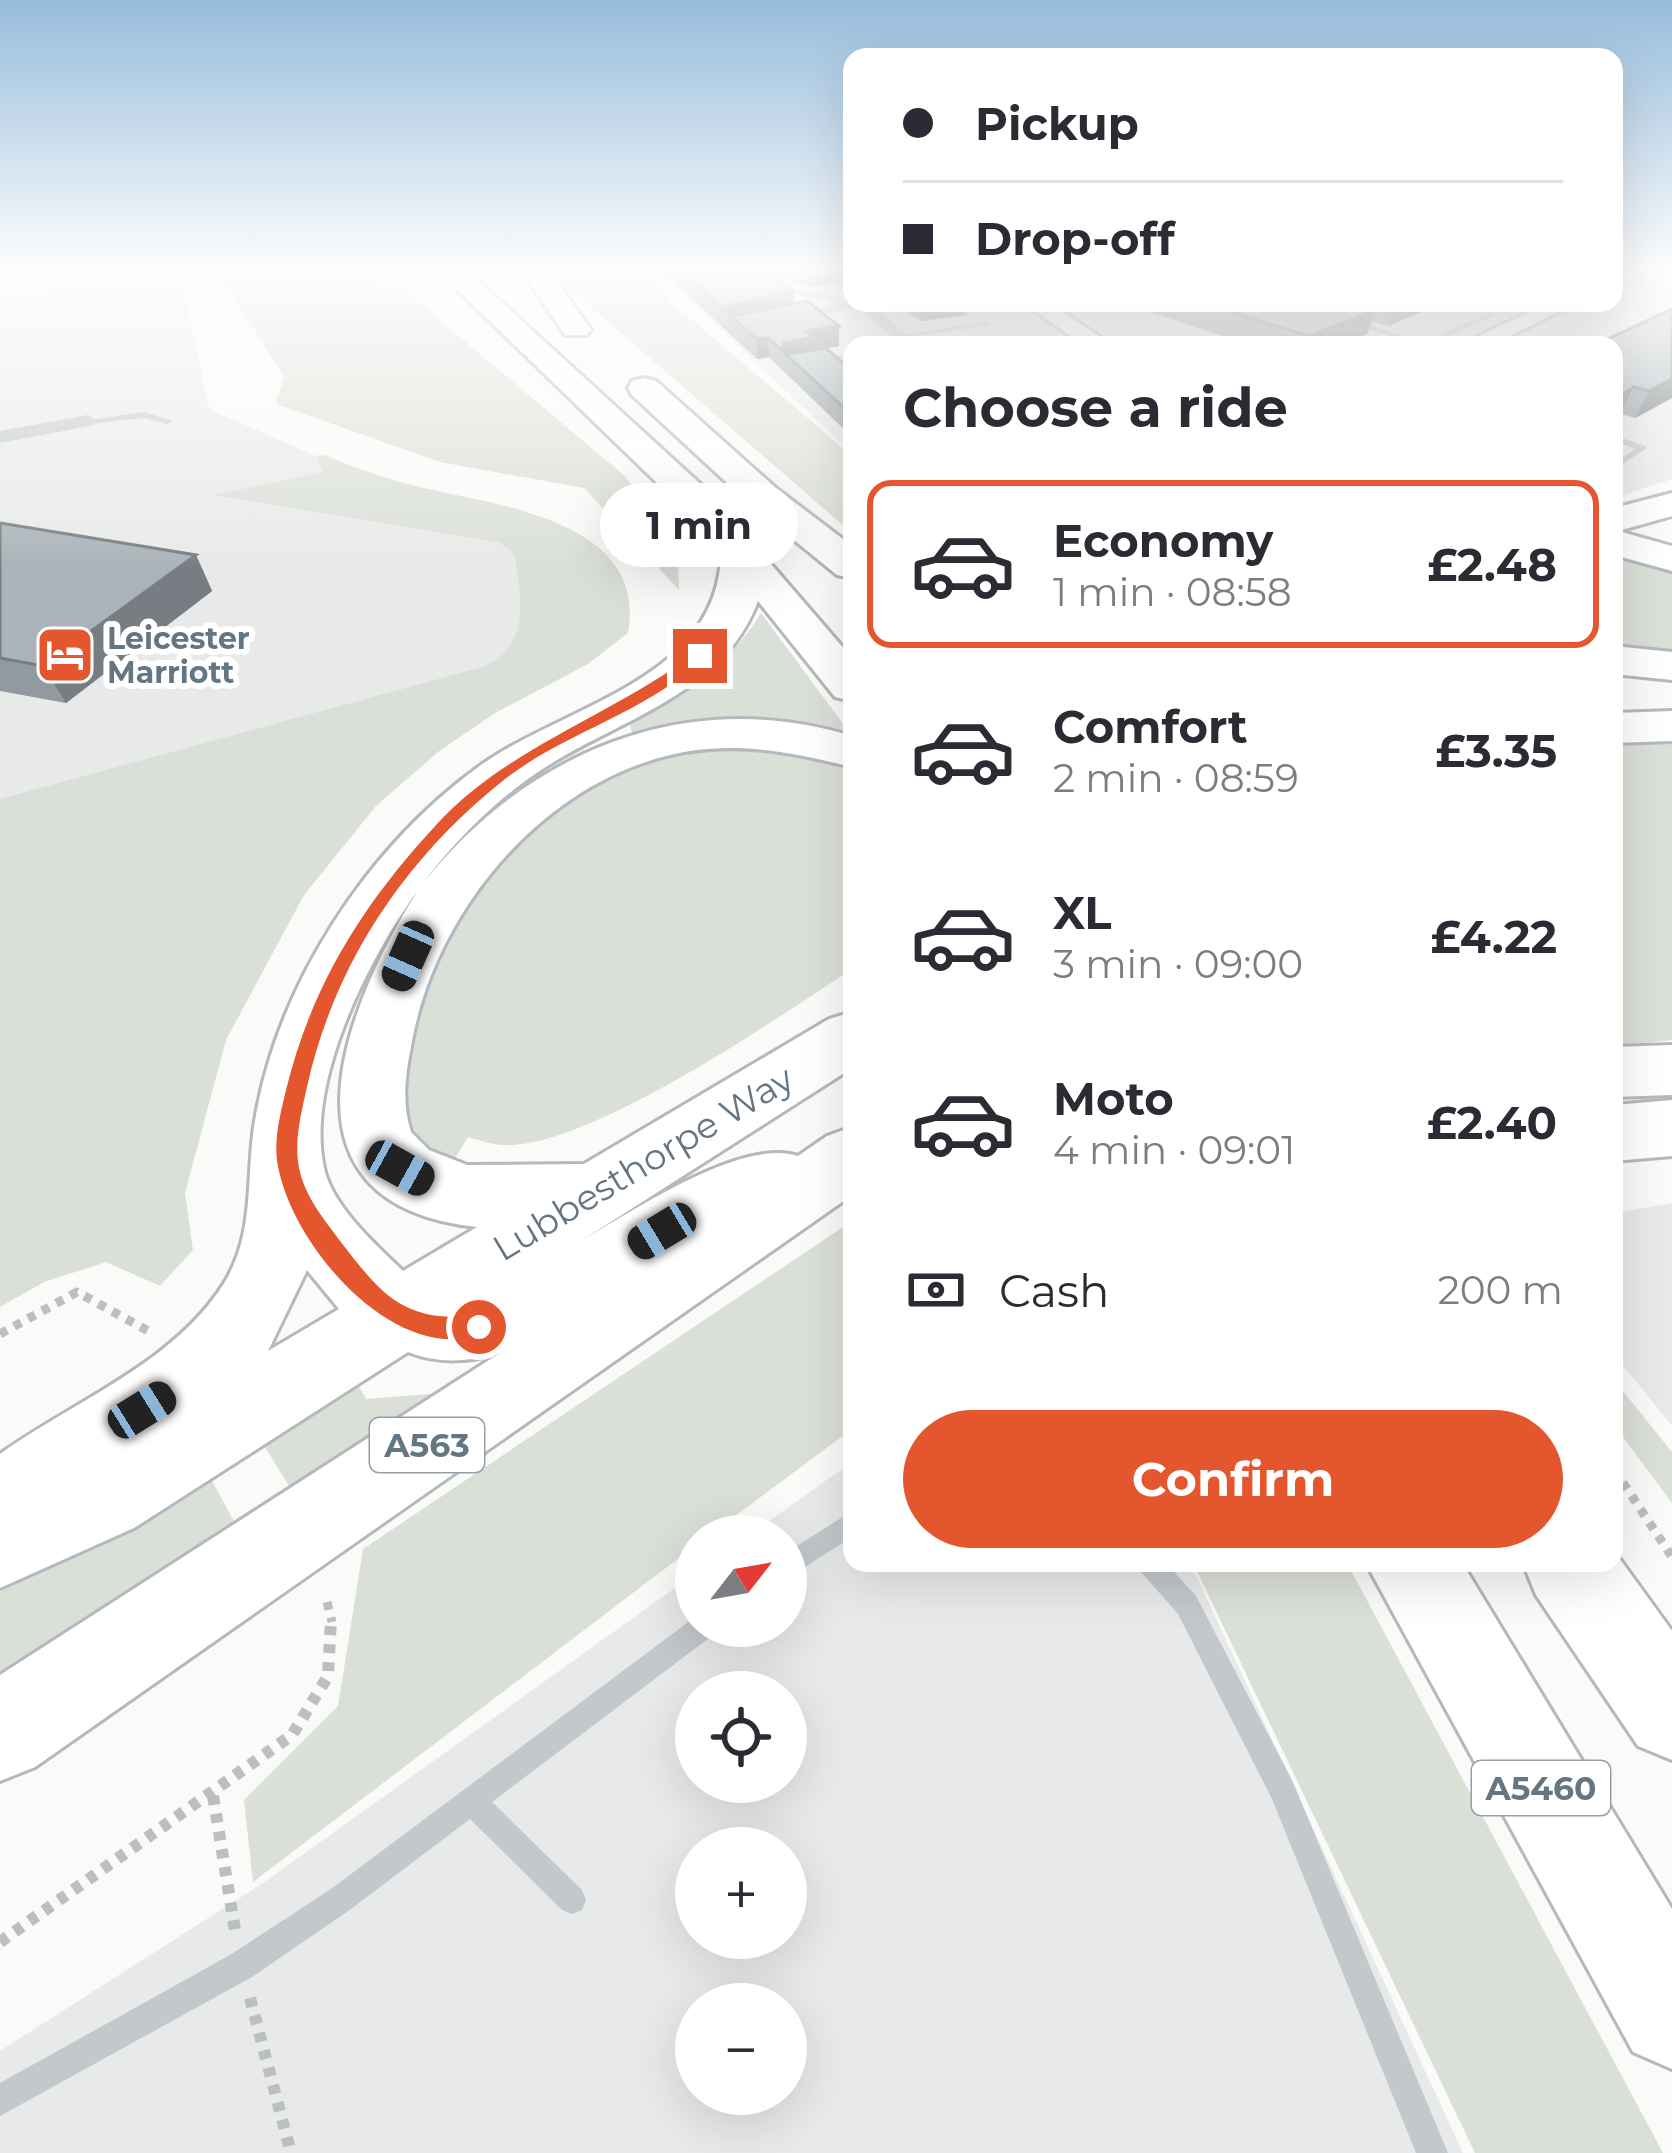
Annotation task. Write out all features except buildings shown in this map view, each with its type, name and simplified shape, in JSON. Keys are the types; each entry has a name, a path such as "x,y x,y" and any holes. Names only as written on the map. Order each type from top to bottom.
{"highway":[{"path":"561,369 642,444 742,550 843,676"},
{"path":"621,369 764,497 843,559"},
{"path":"764,497 843,584"},
{"path":"1623,518 1672,504"},
{"path":"1623,545 1672,559"},
{"path":"0,1507 170,1393 228,1342 268,1274 282,1231 289,1171 287,1130 308,1040 326,990 368,914 418,851 502,774 658,688 700,656 744,594 742,550"},
{"path":"1623,728 1672,726"},
{"path":"590,1192 499,1201 470,1198 400,1168 382,1145 370,1116 377,1043 387,1004 432,913 464,870 533,802 619,755 686,736 736,732 792,735 843,749"},
{"name":"Lubbesthorpe Way","path":"0,1544 103,1497 590,1192 839,1043"},
{"path":"1623,1072 1672,1070"},
{"path":"1623,1132 1672,1128"},
{"name":"A563","path":"394,1316 436,1330 479,1327 535,1305 701,1208 843,1155"},
{"name":"A563","path":"0,1732 748,1232 843,1159"},
{"path":"289,1171 306,1212 361,1286 394,1316"},
{"name":"A5460","path":"1416,1572 1672,2013"},
{"path":"1574,1572 1672,1712"},
{"path":"1618,1572 1672,1669"}],"street":[{"path":"7,443 88,421"}],"lane":[{"path":"88,421 144,415 168,421"},
{"path":"1623,441 1642,448 1623,460"},
{"path":"807,1553 843,1529"},
{"path":"1158,1572 1186,1605 1282,1790 1432,2153"},
{"path":"0,2100 241,1966 358,1887 676,1647"},
{"path":"470,1800 572,1900"}],"path":[{"path":"0,1334 77,1292 152,1334"},
{"path":"1623,1483 1672,1557"},
{"path":"0,1942 213,1796 305,1721 325,1690 333,1658 334,1623 327,1602"}],"shaded area":[{"path":"0,369 201,369 209,409 334,464 523,532 530,655 0,816"},
{"path":"280,369 498,369 626,477 678,557 679,590 584,488 440,462 276,404 284,376"},
{"path":"663,369 750,369 843,448 843,525"},
{"path":"763,369 843,369 843,445"},
{"path":"1623,369 1672,369 1672,479 1623,495"},
{"path":"317,456 399,481 491,502 562,525 592,543 615,566 628,595 628,633 588,664 495,713 438,752 376,806 304,895 226,1040 185,1193 193,1250 160,1286 106,1262 44,1282 0,1307 0,799 486,666 510,645 516,632 521,604 515,555 499,542 214,495 323,472"},
{"path":"1623,553 1672,567 1672,655 1623,651"},
{"path":"761,613 843,724 843,734 743,722 690,726 634,739 629,722 703,676"},
{"path":"1672,739 1672,1040 1623,1045 1623,741"},
{"path":"749,742 843,764 843,975 632,1104 540,1141 504,1145 468,1137 454,1160 418,1141 401,1120 401,1025 491,856 627,759"},
{"path":"1672,1203 1672,1426 1623,1365 1623,1211"},
{"path":"843,1227 843,1436 736,1515 675,1515 675,1561 253,1882 244,1800 338,1706 363,1549"},
{"path":"352,1375 366,1399 467,1391 297,1499 256,1432"},
{"path":"1623,1391 1672,1452 1672,1503 1623,1437"},
{"path":"205,1468 247,1545 0,1704 0,1592"},
{"path":"843,1468 843,1572 1193,1572 1463,2153 0,2153 0,2051 263,1883 675,1588 675,1647 807,1647 807,1515 778,1515"},
{"path":"1197,1572 1352,1572 1663,2153 1475,2153"}],"place":[{"name":"Leicester Marriott","path":"65,655"}],"route":[{"path":"479,1327 436,1330 394,1316 361,1286 306,1212 289,1171 287,1130 308,1040 343,956 368,914 418,851 502,774 658,688 700,656"}]}
